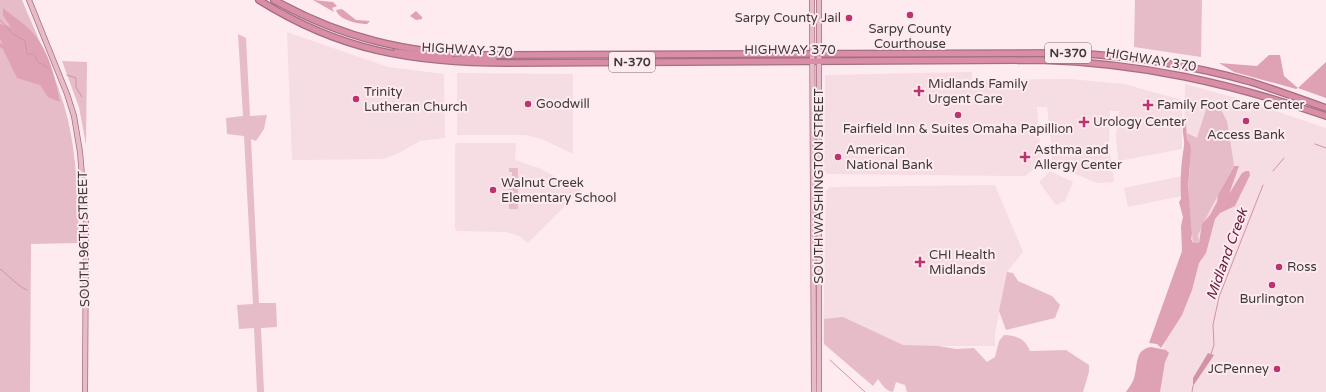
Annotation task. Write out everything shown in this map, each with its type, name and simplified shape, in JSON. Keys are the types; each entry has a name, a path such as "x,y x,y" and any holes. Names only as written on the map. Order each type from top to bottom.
{"highway":[{"name":"HIGHWAY 370","path":"259,0 312,29 363,47 402,56 451,63 748,61 812,57"},
{"name":"HIGHWAY 370","path":"274,0 316,21 361,38 451,57 530,55 820,57 1039,60 1111,64 1166,72 1221,83 1326,116"},
{"path":"363,47 443,58 451,57"},
{"name":"HIGHWAY 370","path":"820,57 890,52 1040,51 1140,59 1235,78 1326,108"}],"main road":[{"name":"SOUTH 96TH STREET","path":"29,0 69,100 74,116 80,152 86,224 85,392"},
{"name":"SOUTH WASHINGTON STREET","path":"812,0 812,132 816,373"},
{"name":"SOUTH WASHINGTON STREET","path":"816,373 820,162 819,0"},
{"path":"813,98 818,130 820,132"},
{"path":"812,132 817,137 818,158 820,162"},
{"path":"814,392 816,373"},
{"path":"816,373 819,392"}],"shaded area":[{"path":"0,0 22,0 59,89 68,119 76,172 79,243 31,244 30,392 0,392"},
{"path":"313,0 333,2 337,6 332,8 334,12"},
{"path":"1135,0 1202,0 1201,57 1134,47"},
{"path":"3,8 32,32 43,48 54,75 60,102 48,97 40,85 17,78 3,49 0,47 0,43 3,44 0,39 0,24 11,27 3,15"},
{"path":"342,9 356,20 370,21 367,24 344,19 336,10"},
{"path":"416,11 422,19 416,20 410,16"},
{"path":"287,32 388,67 444,74 445,138 420,141 397,154 384,159 292,160"},
{"path":"238,34 246,38 250,116 267,115 264,129 256,141 251,139 259,303 276,303 277,327 261,328 264,392 257,392 254,328 239,329 237,305 253,304 244,136 227,134 226,118 243,116"},
{"path":"1269,55 1280,55 1284,76 1298,88 1296,89 1234,72 1219,63 1257,66"},
{"path":"62,61 87,62 86,145 79,107"},
{"path":"1326,62 1326,98 1298,88"},
{"path":"972,72 972,80 1070,79 1124,84 1182,100 1182,149 1118,161 1116,136 1119,111 1110,111 1109,147 1114,182 1097,183 1051,164 1052,151 1047,107 1037,107 1041,157 1037,167 1025,176 827,174 824,170 825,75"},
{"path":"457,73 573,74 573,154 542,139 525,135 457,135"},
{"path":"1185,84 1240,99 1326,128 1326,392 1146,392 1182,299"},
{"path":"1208,103 1221,110 1227,121 1234,165 1198,235 1199,243 1193,243 1188,192 1191,151 1187,140 1187,133 1197,138"},
{"path":"1184,124 1186,124 1187,140 1190,144 1191,151 1188,187 1192,234 1191,239 1193,243 1199,243 1202,224 1210,215 1217,202 1218,195 1234,166 1239,166 1229,194 1242,173 1249,171 1250,175 1235,206 1220,213 1215,219 1206,253 1199,263 1192,290 1182,315 1161,348 1157,344 1149,343 1182,251 1181,226 1183,217 1179,202 1181,199 1181,166 1184,146"},
{"path":"456,143 516,143 515,160 539,168 581,190 528,243 519,236 506,232 457,231 455,228"},
{"path":"509,168 518,168 518,209 509,209 509,201 504,196 509,192 510,178 512,178 512,172 509,172"},
{"path":"1050,171 1073,182 1065,201 1056,205 1039,182"},
{"path":"1182,176 1182,196 1128,207 1124,188"},
{"name":"CHI Health Midlands","path":"995,185 1023,252 1007,272 995,334 995,346 834,346 833,342 823,342 826,190 828,190 829,187"},
{"path":"1007,272 1013,273 1018,281 1052,296 1060,305 1055,318 1006,330 999,311"},
{"path":"843,317 903,345 939,346 956,349 974,348 987,362 995,357 999,341 1004,335 1013,336 1023,340 1030,351 1066,350 1089,365 1089,372 1083,392 907,392 905,385 896,382 893,392 886,389 878,379 873,386 824,344 824,319"},
{"path":"1151,347 1166,350 1169,353 1165,362 1160,392 1126,392 1132,383 1139,355 1146,348"},
{"path":"1208,353 1214,355 1193,386 1193,378"}],"waterway":[{"path":"0,20 13,34 25,41 27,54 34,54 38,62 48,68"},
{"path":"67,75 76,78 76,87 82,97"},
{"name":"Midland Creek","path":"1315,144 1326,148"},
{"name":"Midland Creek","path":"1273,171 1284,158"},
{"name":"Midland Creek","path":"1211,354 1214,345 1213,325 1219,297 1263,185"},
{"path":"0,269 27,290"},
{"path":"830,360 865,392"},
{"path":"1192,392 1193,386"}],"place":[{"name":"Sarpy County Courthouse","path":"910,15"},
{"name":"Sarpy County Jail","path":"849,18"},
{"name":"Midlands Family Urgent Care","path":"919,91"},
{"name":"Trinity Lutheran Church","path":"356,99"},
{"name":"Goodwill","path":"528,104"},
{"name":"Family Foot Care Center","path":"1148,105"},
{"name":"Fairfield Inn & Suites Omaha Papillion","path":"958,115"},
{"name":"Access Bank","path":"1246,121"},
{"name":"Urology Center","path":"1084,122"},
{"name":"American National Bank","path":"838,157"},
{"name":"Asthma and Allergy Center","path":"1025,157"},
{"name":"Walnut Creek Elementary School","path":"493,190"},
{"name":"CHI Health Midlands","path":"920,262"},
{"name":"Ross","path":"1279,267"},
{"name":"Burlington","path":"1272,285"},
{"name":"JCPenney","path":"1277,369"}]}
